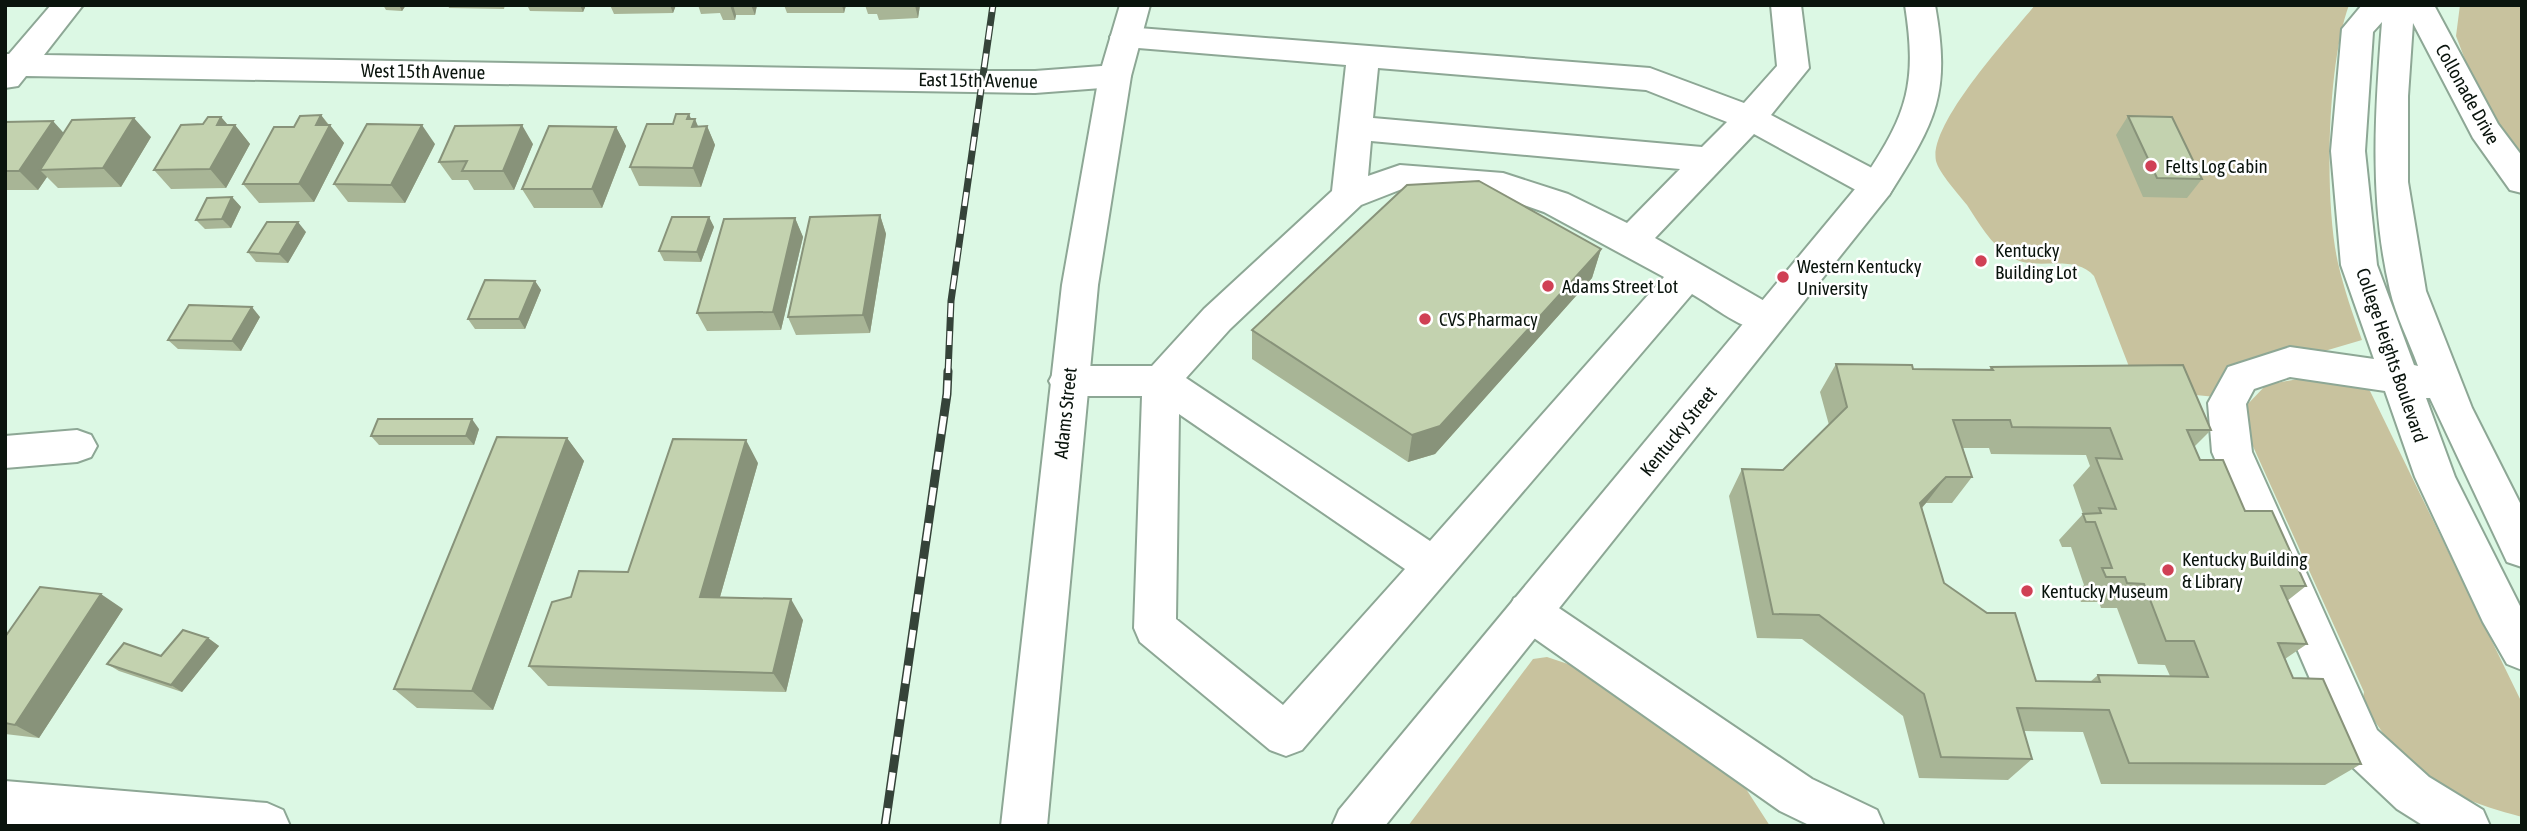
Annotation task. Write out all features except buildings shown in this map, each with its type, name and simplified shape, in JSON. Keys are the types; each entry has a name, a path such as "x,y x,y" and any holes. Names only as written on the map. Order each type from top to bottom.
{"street":[{"path":"9,70 68,5"},
{"name":"Adams Street","path":"1024,826 1080,285 1115,76 1135,5"},
{"path":"1631,241 1750,118 1793,68 1786,5"},
{"name":"Kentucky Street","path":"1355,826 1877,186 1908,140 1919,118 1924,96 1927,51 1920,5"},
{"name":"College Heights Boulevard","path":"2380,5 2358,29 2351,90 2348,151 2359,265 2435,477 2498,609 2522,650"},
{"name":"College Heights Boulevard","path":"2394,5 2398,15 2392,96 2391,182 2408,292 2444,385 2522,549"},
{"name":"Collonade Drive","path":"2419,5 2485,130 2522,181"},
{"path":"1126,37 1650,79 1750,118 1877,186"},
{"path":"1349,196 1363,56"},
{"name":"West 15th Avenue","path":"9,70 841,78"},
{"name":"East 15th Avenue","path":"841,78 1035,82 1115,76"},
{"path":"1356,128 1709,160"},
{"path":"1688,274 1286,736 1155,628 1161,381 1217,319 1349,196 1400,177 1503,186 1556,203 1631,241 1688,274 1767,320"},
{"path":"2444,385 2290,362 2241,378 2227,403 2232,452 2361,745 2413,793 2467,826"},
{"path":"1068,382 1161,381 1434,566"},
{"path":"5,452 77,446"},
{"path":"1529,611 1796,795 1861,826"},
{"path":"7,806 267,826"}],"shaded area":[{"path":"2035,5 2349,5 2336,61 2332,96 2331,205 2338,263 2362,340 2328,350 2277,358 2216,397 2175,393 2133,377 2094,276 2086,269 2068,264 2026,263 2009,256 1994,243 1941,172 1936,161 1937,145 1957,103"},
{"path":"2460,5 2522,5 2522,166 2493,133 2456,36"},
{"path":"2319,375 2356,382 2370,391 2522,703 2522,817 2459,796 2424,775 2393,746 2366,706 2364,692 2247,433 2245,407 2266,385"},
{"path":"1547,657 1571,665 1739,778 1770,826 1408,826 1533,659"}],"railway":[{"path":"948,373 951,301 993,5"},
{"path":"885,826 947,394 948,371"}],"place":[{"name":"Felts Log Cabin","path":"2151,166"},
{"name":"Kentucky Building Lot","path":"1981,261"},
{"name":"Western Kentucky University","path":"1783,277"},
{"name":"Adams Street Lot","path":"1548,286"},
{"name":"CVS Pharmacy","path":"1425,319"},
{"name":"Kentucky Building & Library","path":"2168,570"},
{"name":"Kentucky Museum","path":"2027,591"}]}
